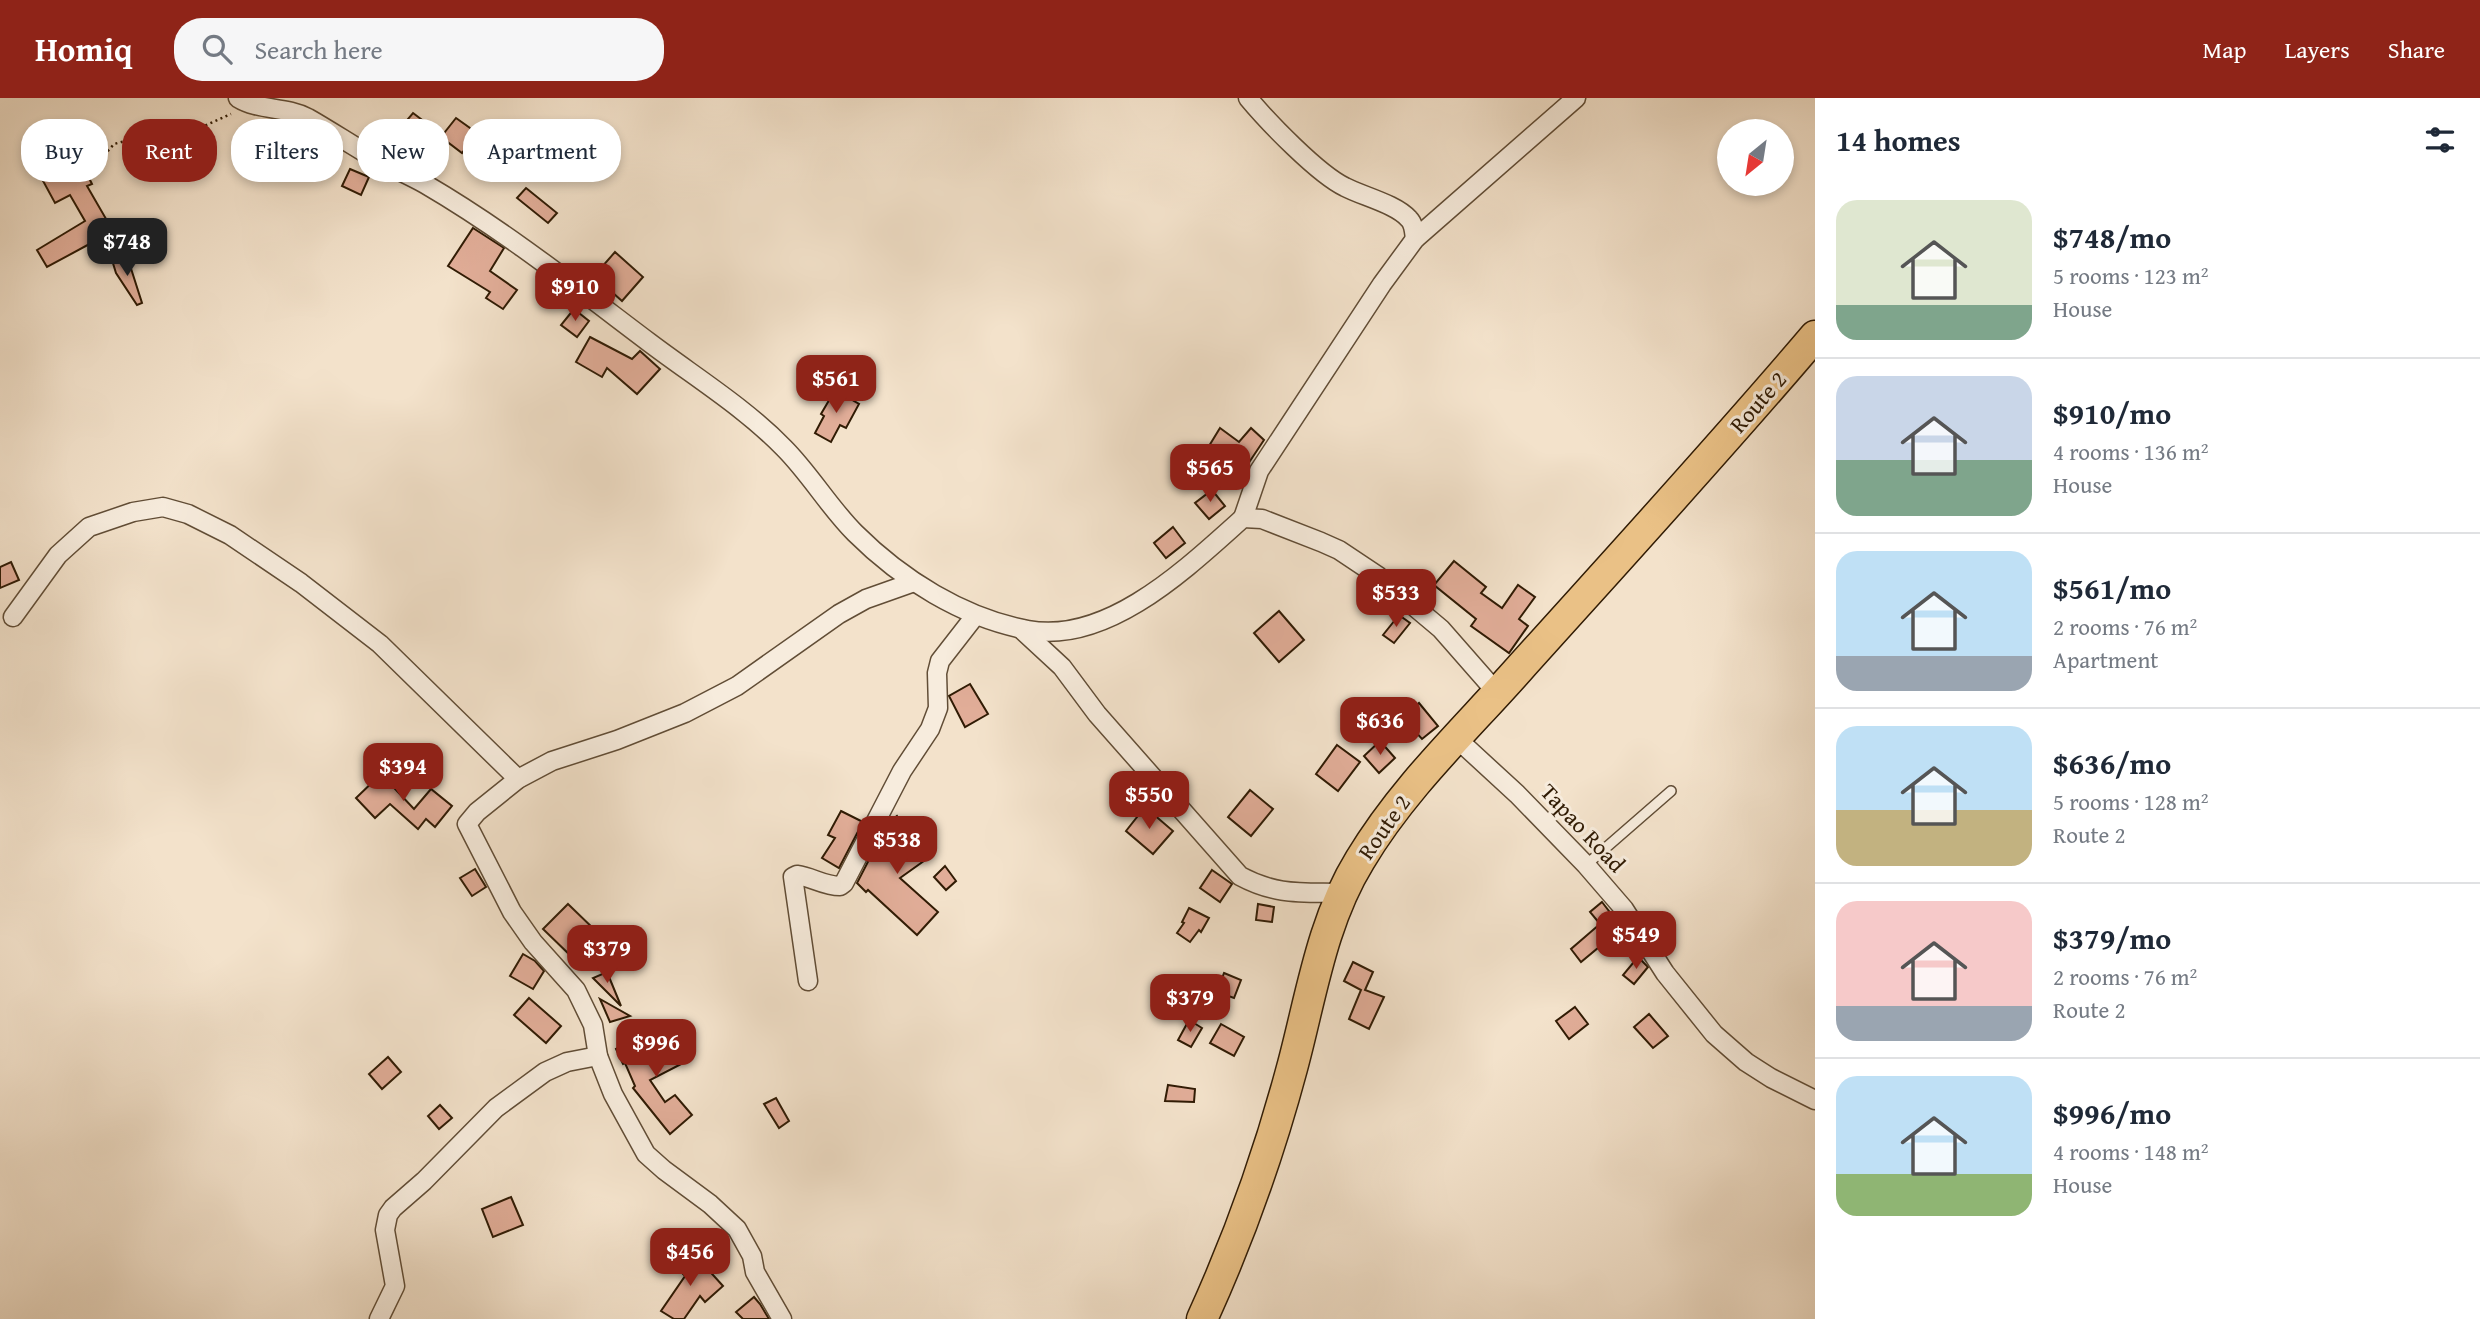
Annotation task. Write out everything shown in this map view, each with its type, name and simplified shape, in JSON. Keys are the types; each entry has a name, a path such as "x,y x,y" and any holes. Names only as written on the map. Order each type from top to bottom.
{"highway":[{"name":"Route 2","path":"1202,1319 1229,1259 1259,1177 1292,1070 1317,964 1332,919 1359,861 1390,817 1455,737 1497,694 1815,336"}],"street":[{"path":"1248,98 1334,180 1408,218 1414,226 1415,239"},
{"path":"244,101 304,116 377,160 425,184 562,276 755,420 786,450 854,532 914,582 975,616 1021,628 1054,632 1081,627 1121,612 1195,561 1243,518 1259,471 1415,239 1576,98"},
{"path":"13,617 58,555 89,527 134,512 163,507 188,514 230,536 301,583 380,644 518,779"},
{"path":"1243,518 1262,519 1321,542 1339,550 1378,576 1441,629 1497,694"},
{"path":"782,1319 755,1272 752,1256 737,1229 710,1204 646,1154 612,1094 598,1056 593,1025 576,990 533,942 512,912 468,828 469,819 518,779 552,761 617,740 685,713 737,686 857,604 914,582"},
{"path":"808,981 793,877 806,876 824,885 840,886 844,883 902,771 930,729 938,708 937,673 940,661 975,616"},
{"path":"1021,628 1062,667 1097,714 1240,876 1262,888 1281,892 1343,893"},
{"name":"Tapao Road","path":"1455,737 1517,794 1586,865 1624,909 1665,973 1714,1034 1746,1062 1815,1100"},
{"path":"379,1319 395,1286 385,1230 388,1215 393,1208 424,1181 496,1108 545,1072 567,1062 598,1056"}],"lane":[{"path":"1586,865 1671,791"}],"path":[{"path":"108,151 114,144 125,141 173,140 244,101"}],"building":[{"path":"413,113 421,119 408,119"},
{"path":"456,118 463,123 462,153 449,143 449,127"},
{"path":"350,169 357,172 357,182 367,182 361,195 342,186"},
{"path":"44,182 91,182 92,184 87,186 109,224 91,234 95,241 47,267 37,250 85,221 70,195 55,203"},
{"path":"526,188 557,213 548,223 517,198"},
{"path":"473,228 504,248 490,271 517,290 503,309 486,298 490,292 448,266"},
{"path":"615,252 643,277 622,301 594,276"},
{"path":"127,256 142,303 137,305 116,273 112,260"},
{"path":"574,309 589,321 577,337 561,325"},
{"path":"590,337 632,359 640,351 660,369 637,394 607,368 602,377 576,362"},
{"path":"835,390 859,404 846,428 840,425 831,442 815,433 824,416 821,414"},
{"path":"1220,428 1239,442 1251,428 1264,440 1248,464 1237,454 1231,463 1209,446"},
{"path":"1212,490 1225,506 1209,519 1195,503"},
{"path":"1173,527 1185,543 1166,558 1154,543"},
{"path":"1454,561 1486,587 1481,593 1502,608 1518,585 1535,597 1519,619 1528,626 1509,653 1471,626 1476,619 1434,585"},
{"path":"11,562 19,580 0,588 0,567"},
{"path":"1279,611 1304,640 1279,662 1254,633"},
{"path":"1399,615 1410,623 1394,643 1383,635"},
{"path":"970,684 988,714 965,727 949,696"},
{"path":"1419,703 1438,726 1422,739 1402,717"},
{"path":"1380,741 1395,758 1379,773 1364,756"},
{"path":"1337,745 1360,762 1338,791 1316,774"},
{"path":"381,774 414,809 431,789 452,806 435,827 426,819 418,829 390,804 375,818 356,798"},
{"path":"1250,790 1273,809 1251,836 1228,817"},
{"path":"1145,807 1173,831 1153,854 1126,831"},
{"path":"841,811 863,822 839,868 822,858 835,838 828,835"},
{"path":"897,816 928,858 900,878 938,912 917,935 857,883 888,823"},
{"path":"945,866 956,881 946,890 934,877"},
{"path":"475,869 486,887 472,896 460,878"},
{"path":"1212,870 1232,884 1220,902 1200,888"},
{"path":"1602,902 1625,932 1608,948 1604,943 1581,962 1571,949 1600,924 1590,912"},
{"path":"568,904 598,933 573,958 543,929"},
{"path":"1258,904 1274,907 1272,922 1256,920"},
{"path":"1189,908 1209,918 1201,932 1199,930 1190,942 1177,933"},
{"path":"523,954 535,961 544,971 533,989 510,976"},
{"path":"1638,957 1648,967 1634,984 1623,975"},
{"path":"1353,962 1373,972 1365,990 1384,997 1369,1029 1349,1019 1361,990 1344,981"},
{"path":"607,972 621,1006 593,978"},
{"path":"1224,973 1241,980 1234,998 1217,992"},
{"path":"529,998 561,1026 546,1043 514,1015"},
{"path":"600,999 630,1016 610,1022"},
{"path":"1575,1007 1588,1024 1569,1039 1556,1021"},
{"path":"1649,1014 1668,1036 1653,1048 1634,1027"},
{"path":"1189,1020 1202,1028 1191,1047 1178,1040"},
{"path":"1221,1024 1244,1037 1234,1056 1210,1043"},
{"path":"673,1034 687,1061 650,1080 665,1102 675,1095 692,1115 670,1134 633,1088 635,1086 625,1063 623,1064 616,1049 628,1042 635,1054"},
{"path":"388,1057 401,1072 382,1089 369,1074"},
{"path":"1168,1085 1195,1089 1194,1102 1165,1101"},
{"path":"776,1098 789,1121 779,1128 764,1104"},
{"path":"440,1105 452,1118 439,1129 428,1116"},
{"path":"511,1197 523,1225 493,1237 482,1209"},
{"path":"682,1251 697,1271 704,1265 723,1286 705,1302 700,1296 684,1319 674,1319 661,1311 685,1276 670,1260"},
{"path":"754,1297 769,1319 743,1319 736,1312"}]}
